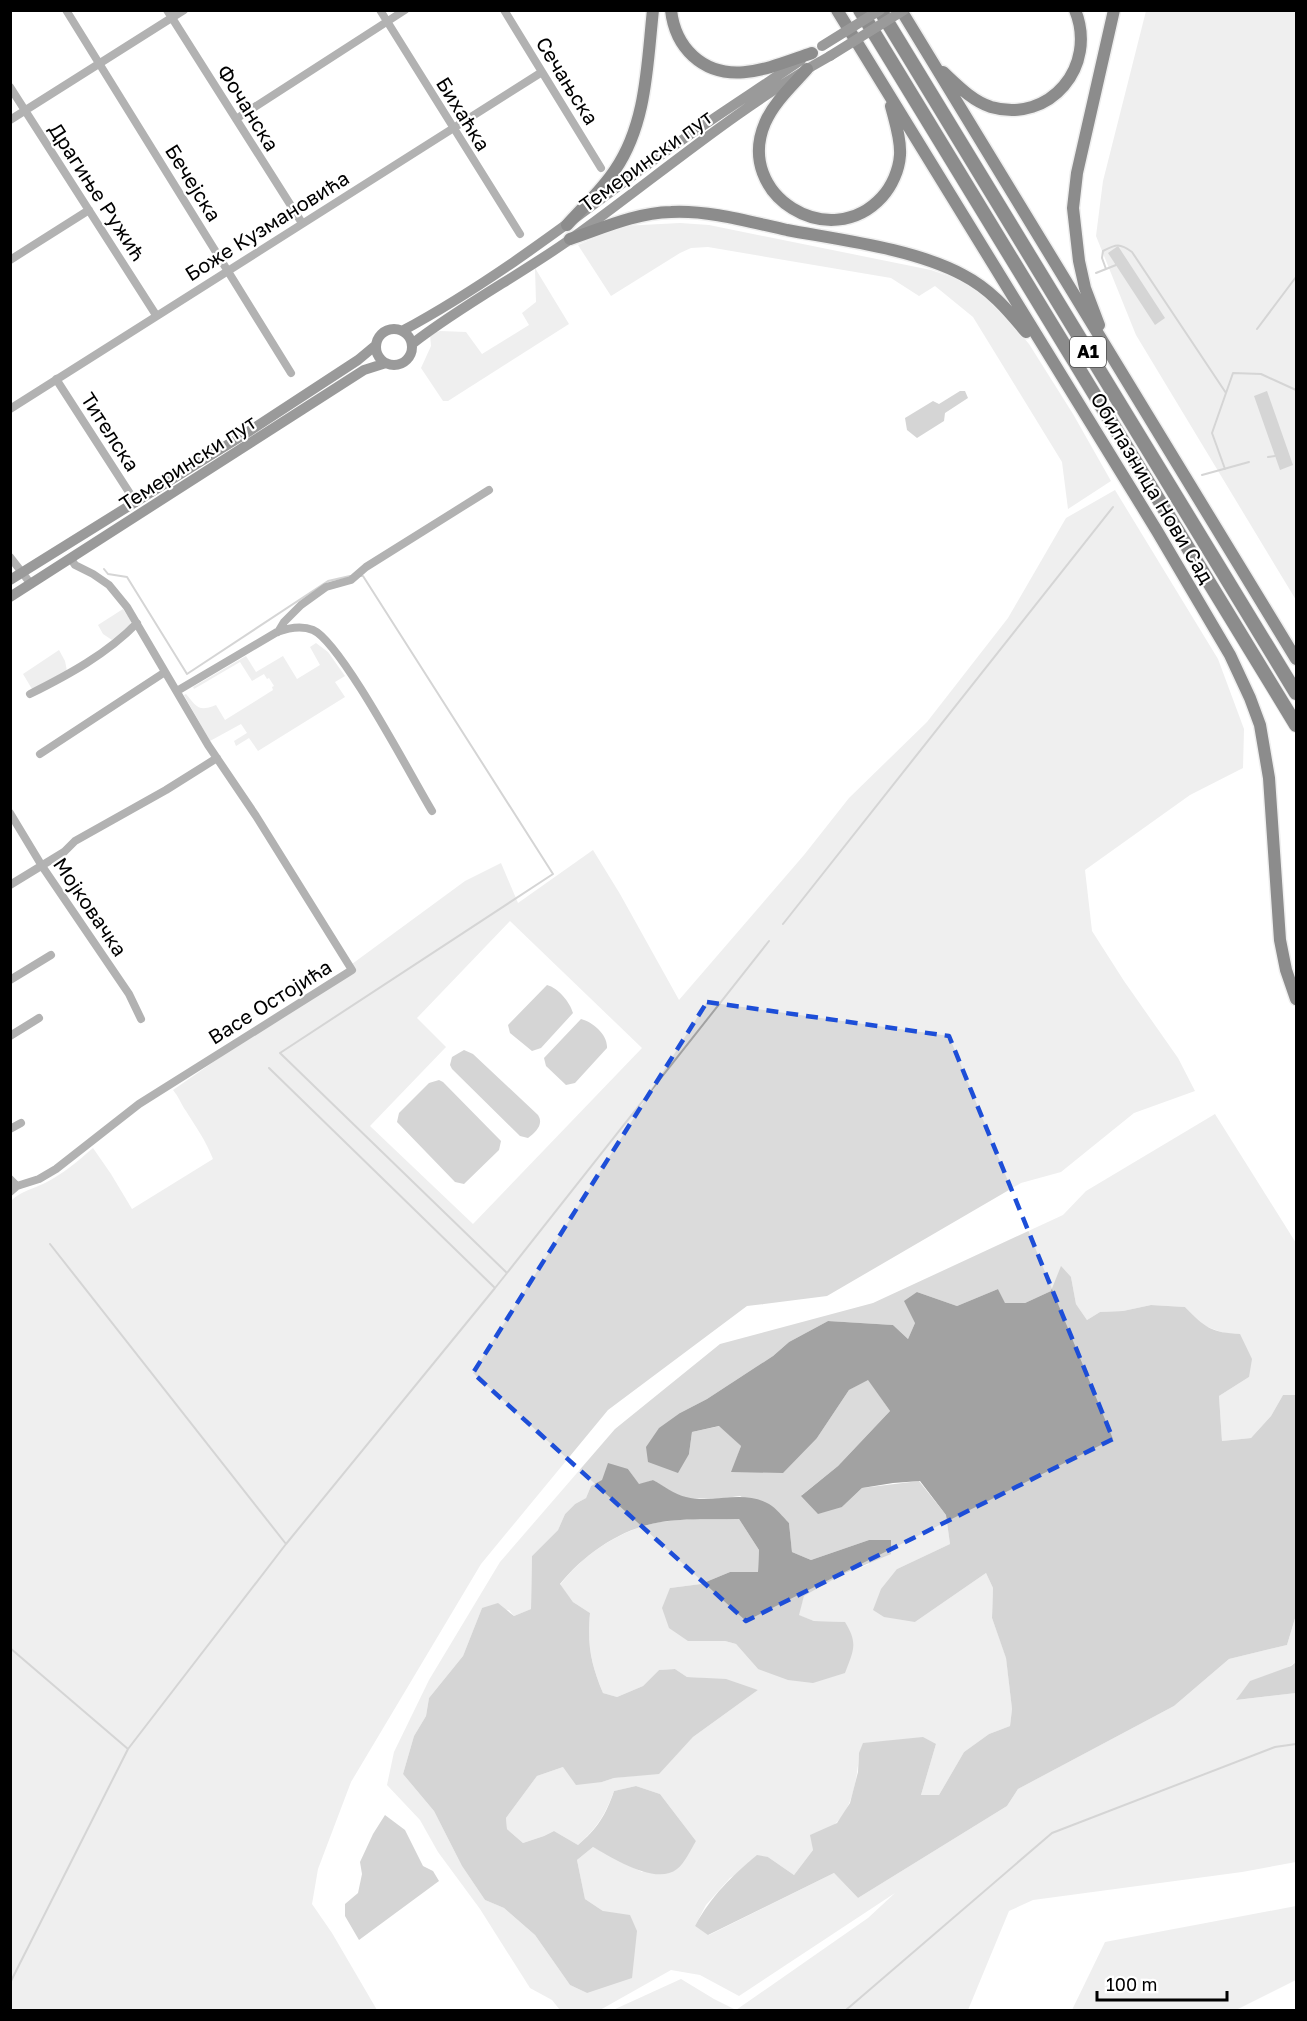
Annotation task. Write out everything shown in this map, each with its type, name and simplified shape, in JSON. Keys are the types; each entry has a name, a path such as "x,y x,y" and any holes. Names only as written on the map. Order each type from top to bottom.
{"highway":[{"name":"A1","path":"860,10 1296,725"},
{"name":"A1","path":"880,10 1296,693"}],"main road":[{"path":"567,225 606,182 623,157 630,141 643,101 653,10"},
{"path":"671,10 675,30 686,49 704,64 721,72 739,73 760,70 817,50"},
{"name":"Обилазница Нови Сад","path":"837,10 1230,654 1260,725 1269,778 1280,940 1286,970 1296,999"},
{"name":"Темерински пут","path":"402,331 498,273 660,156 880,10"},
{"name":"Темерински пут","path":"412,344 570,239 807,69 903,10"},
{"name":"Обилазница Нови Сад","path":"903,10 932,62 1296,659"},
{"path":"932,62 968,94 983,104 1009,110 1033,107 1056,94 1076,68 1082,37 1075,10"},
{"path":"1108,351 1085,288 1075,234 1073,208 1084,138 1114,10"},
{"path":"807,69 772,109 761,133 759,149 761,166 772,190 789,207 808,216 831,220 855,215 876,203 888,189 897,169 900,148 888,93"},
{"path":"570,239 632,218 658,213 683,212 749,222 916,256 952,269 984,288 1005,306 1051,361"},
{"path":"391,329 402,331 412,344 412,350 406,360 397,364 386,363 378,356 377,339 391,329"},
{"name":"Темерински пут","path":"10,580 358,360 376,345"},
{"name":"Темерински пут","path":"10,597 364,370 386,363"}],"street":[{"name":"Бечејска","path":"66,10 291,374"},
{"path":"10,120 100,63 169,14 184,10"},
{"name":"Бихаћка","path":"380,10 520,234"},
{"path":"236,119 405,10"},
{"name":"Сечањска","path":"504,10 602,168"},
{"name":"Фочанска","path":"169,14 302,223"},
{"name":"Боже Кузмановића","path":"10,408 542,72"},
{"name":"Драгиње Ружић","path":"10,87 156,315"},
{"path":"10,260 89,210"},
{"name":"Тителска","path":"56,379 136,502"},
{"path":"278,632 284,622 301,605 326,587 351,580 428,527 489,490"},
{"path":"10,557 31,584"},
{"name":"Васе Остојића","path":"14,1189 56,1169 139,1104 352,970 256,816 188,714 137,623 109,585 93,573 75,565 71,559"},
{"path":"30,694 79,668 122,637 137,623"},
{"path":"177,691 278,632 289,628 312,630 330,645 364,694 432,811"},
{"path":"40,754 165,672"},
{"path":"10,885 64,852 75,841 166,790 217,758"},
{"name":"Мојковачка","path":"10,813 42,866 129,994 141,1019"},
{"path":"10,980 51,955"},
{"path":"10,1036 39,1018"},
{"path":"10,1129 21,1123"},
{"path":"10,1179 14,1189"}],"highlighted area":[{"path":"707,1002 949,1036 1113,1439 746,1621 473,1373"}],"shaded area":[{"path":"1146,11 1296,11 1296,600 1136,335 1096,236 1103,181"},
{"path":"680,223 709,225 931,270 963,281 994,303 1029,344 1073,414 1111,481 1068,509 1062,462 973,317 935,286 919,296 891,278 708,247 691,248 680,253 611,296 578,245 623,226"},
{"path":"1118,246 1165,318 1155,325 1108,253"},
{"path":"535,268 569,324 448,401 443,401 421,368 431,346 430,334 440,331 466,332 482,354 529,325 522,313 536,302"},
{"path":"960,391 965,391 968,398 945,413 944,421 917,438 907,430 905,418 933,401 939,404"},
{"path":"1267,391 1293,465 1280,470 1254,396"},
{"path":"1115,490 1218,659 1244,729 1243,768 1190,795 1085,870 1092,931 1178,1058 1195,1091 1134,1113 1061,1172 1021,1183 827,1296 747,1306 608,1410 481,1564 351,1782 318,1869 312,1904 332,1933 377,2010 11,2010 11,1201 23,1192 58,1176 93,1148 132,1209 213,1159 201,1134 173,1090 248,1038 336,983 352,964 465,881 501,863 518,903 593,850 679,1000 804,855 849,798 927,722 1008,618 1066,518","holes":["510,921 642,1048 473,1224 370,1126 446,1047 417,1018"]},
{"path":"123,609 131,621 130,625 112,640 103,634 98,625"},
{"path":"316,643 328,652 345,676 335,682 345,697 258,751 249,738 236,746 234,741 247,733 241,724 210,741 184,695 186,694 201,708 216,705 225,720 273,690 274,686 269,678 267,679 264,674 252,681 240,662 194,689 193,687 246,656 256,672 283,656 297,679 320,665 310,647"},
{"path":"59,650 67,671 32,689 23,674"},
{"path":"547,985 563,996 573,1013 541,1048 532,1051 510,1033 508,1025"},
{"path":"581,1019 599,1030 605,1038 607,1048 575,1083 566,1085 546,1066 544,1058"},
{"path":"464,1050 473,1054 538,1115 540,1125 528,1138 520,1136 452,1069 450,1065 452,1057"},
{"path":"439,1080 501,1141 499,1150 464,1184 455,1182 397,1122 399,1113 429,1083"},
{"path":"1215,1114 1296,1243 1296,1395 1283,1395 1271,1416 1251,1438 1222,1441 1219,1396 1249,1377 1224,1333 1202,1325 1185,1307 1151,1305 1123,1311 1100,1312 1087,1320 1076,1304 1071,1277 1051,1291 1025,1303 1005,1304 998,1289 957,1306 917,1292 915,1323 908,1339 893,1325 828,1321 789,1342 773,1356 707,1399 680,1413 689,1454 692,1432 720,1426 741,1446 732,1472 817,1438 849,1390 868,1379 890,1411 838,1466 802,1495 842,1507 862,1488 919,1481 946,1515 950,1544 897,1569 915,1622 986,1573 993,1588 992,1618 1006,1657 1012,1709 1010,1726 989,1734 964,1752 939,1795 921,1795 936,1744 859,1753 856,1780 847,1809 842,1817 827,1829 811,1835 813,1850 794,1875 768,1857 730,1878 706,1905 695,1926 709,1935 834,1873 858,1898 1007,1806 1018,1789 1174,1706 1229,1659 1287,1645 1296,1615 1296,1662 1237,1700 1296,1693 1296,1862 1242,1872 1033,1900 1009,1911 968,2010 736,2010 868,1918 895,1893 739,1996 700,1975 671,1970 600,2010 560,2010 552,2000 530,1988 480,1909 438,1852 420,1820 387,1785 394,1752 429,1680 500,1562 615,1429 720,1344 873,1303 1063,1215 1086,1191","holes":["628,1469 639,1485 653,1480 675,1494 687,1498 716,1499 740,1496 789,1523 792,1552 811,1560 869,1540 869,1564 843,1574 804,1596 798,1615 814,1621 844,1622 758,1669 736,1644 725,1641 670,1588 701,1584 730,1572 758,1572 759,1550 739,1519 660,1522 632,1530 604,1544 592,1553 560,1585 573,1602 590,1613 591,1654 603,1693 617,1697 643,1686 659,1670 675,1669 687,1677 703,1678 758,1690 693,1737 659,1773 614,1778 602,1782 563,1767 537,1776 506,1818 507,1829 523,1843 554,1831 578,1845 600,1821 614,1791 636,1786 660,1794 696,1841 642,1872 593,1847 577,1860 585,1899 603,1911 587,1993 570,1985 535,1935 504,1908 485,1900 462,1866 434,1811 403,1774 414,1736 426,1716 429,1698 463,1656 482,1608 509,1610 514,1616 531,1609 532,1556 558,1530 565,1514 575,1504 586,1498 591,1486"]},
{"path":"1061,1266 1071,1277 1076,1304 1087,1320 1100,1312 1123,1311 1151,1305 1185,1307 1209,1328 1240,1334 1252,1359 1249,1377 1219,1396 1222,1441 1251,1438 1271,1416 1283,1395 1296,1395 1296,1615 1287,1645 1229,1659 1174,1706 1018,1789 1007,1806 858,1898 834,1873 708,1935 695,1926 701,1915 730,1879 757,1855 768,1857 794,1875 813,1850 810,1835 837,1823 850,1803 863,1743 923,1737 936,1744 921,1795 939,1795 964,1752 989,1734 1010,1726 1012,1709 1006,1658 992,1618 993,1588 986,1573 915,1622 884,1617 873,1610 881,1589 897,1569 950,1544 946,1515 920,1481 862,1488 842,1507 818,1514 801,1496 838,1466 890,1411 868,1380 849,1390 817,1438 783,1473 731,1472 741,1446 719,1426 692,1432 689,1454 678,1473 648,1462 646,1447 659,1428 680,1413 707,1399 773,1356 789,1342 828,1321 893,1325 908,1339 915,1323 904,1301 917,1292 957,1306 998,1289 1005,1303 1025,1303 1051,1291"},
{"path":"608,1463 628,1469 639,1484 653,1480 686,1497 707,1499 738,1497 769,1504 789,1523 792,1552 811,1560 869,1540 891,1540 891,1554 843,1574 804,1596 799,1615 814,1621 845,1622 853,1641 845,1673 813,1683 788,1680 758,1669 736,1644 725,1641 688,1641 669,1628 662,1608 670,1588 701,1584 730,1572 758,1572 759,1550 739,1519 661,1522 632,1530 605,1544 580,1562 560,1584 573,1602 590,1613 591,1654 603,1693 617,1697 643,1686 659,1670 675,1669 687,1677 726,1679 758,1690 693,1737 659,1774 614,1778 576,1785 563,1767 537,1776 506,1818 507,1829 523,1843 554,1831 578,1845 600,1821 614,1791 636,1786 660,1794 696,1841 680,1866 668,1873 646,1872 593,1847 577,1860 585,1899 603,1911 630,1915 637,1931 632,1978 587,1993 570,1985 535,1935 504,1908 485,1900 462,1866 434,1811 403,1774 414,1736 426,1716 429,1698 463,1656 482,1608 498,1603 514,1616 531,1609 532,1556 558,1530 565,1514 575,1504 586,1498 591,1486 602,1480"},
{"path":"1296,1662 1296,1693 1236,1700 1250,1681"},
{"path":"385,1815 405,1830 423,1866 433,1871 439,1881 359,1940 345,1916 345,1904 358,1893 362,1874 360,1862"},
{"path":"1296,1906 1296,1980 1236,2010 1072,2010 1105,1942"},
{"path":"681,1979 736,2010 613,2010"}],"waterway":[{"path":"1106,269 1102,258 1103,251 1118,246 1132,252 1226,393"},
{"path":"1096,273 1116,265"},
{"path":"1257,329 1296,277"},
{"path":"1225,469 1212,433 1233,373 1261,374 1296,390"},
{"path":"1268,457 1275,456"},
{"path":"1202,475 1249,462"},
{"path":"783,924 1113,507"},
{"path":"104,569 108,574 127,577 187,674 328,581 350,576"},
{"path":"359,576 363,576 553,874 280,1053 507,1273 495,1288"},
{"path":"507,1273 769,941"},
{"path":"10,1983 128,1749 286,1544 495,1288 269,1068"},
{"path":"50,1244 286,1544"},
{"path":"10,1648 128,1749"},
{"path":"846,2010 1052,1833 1275,1747 1296,1744"}]}
